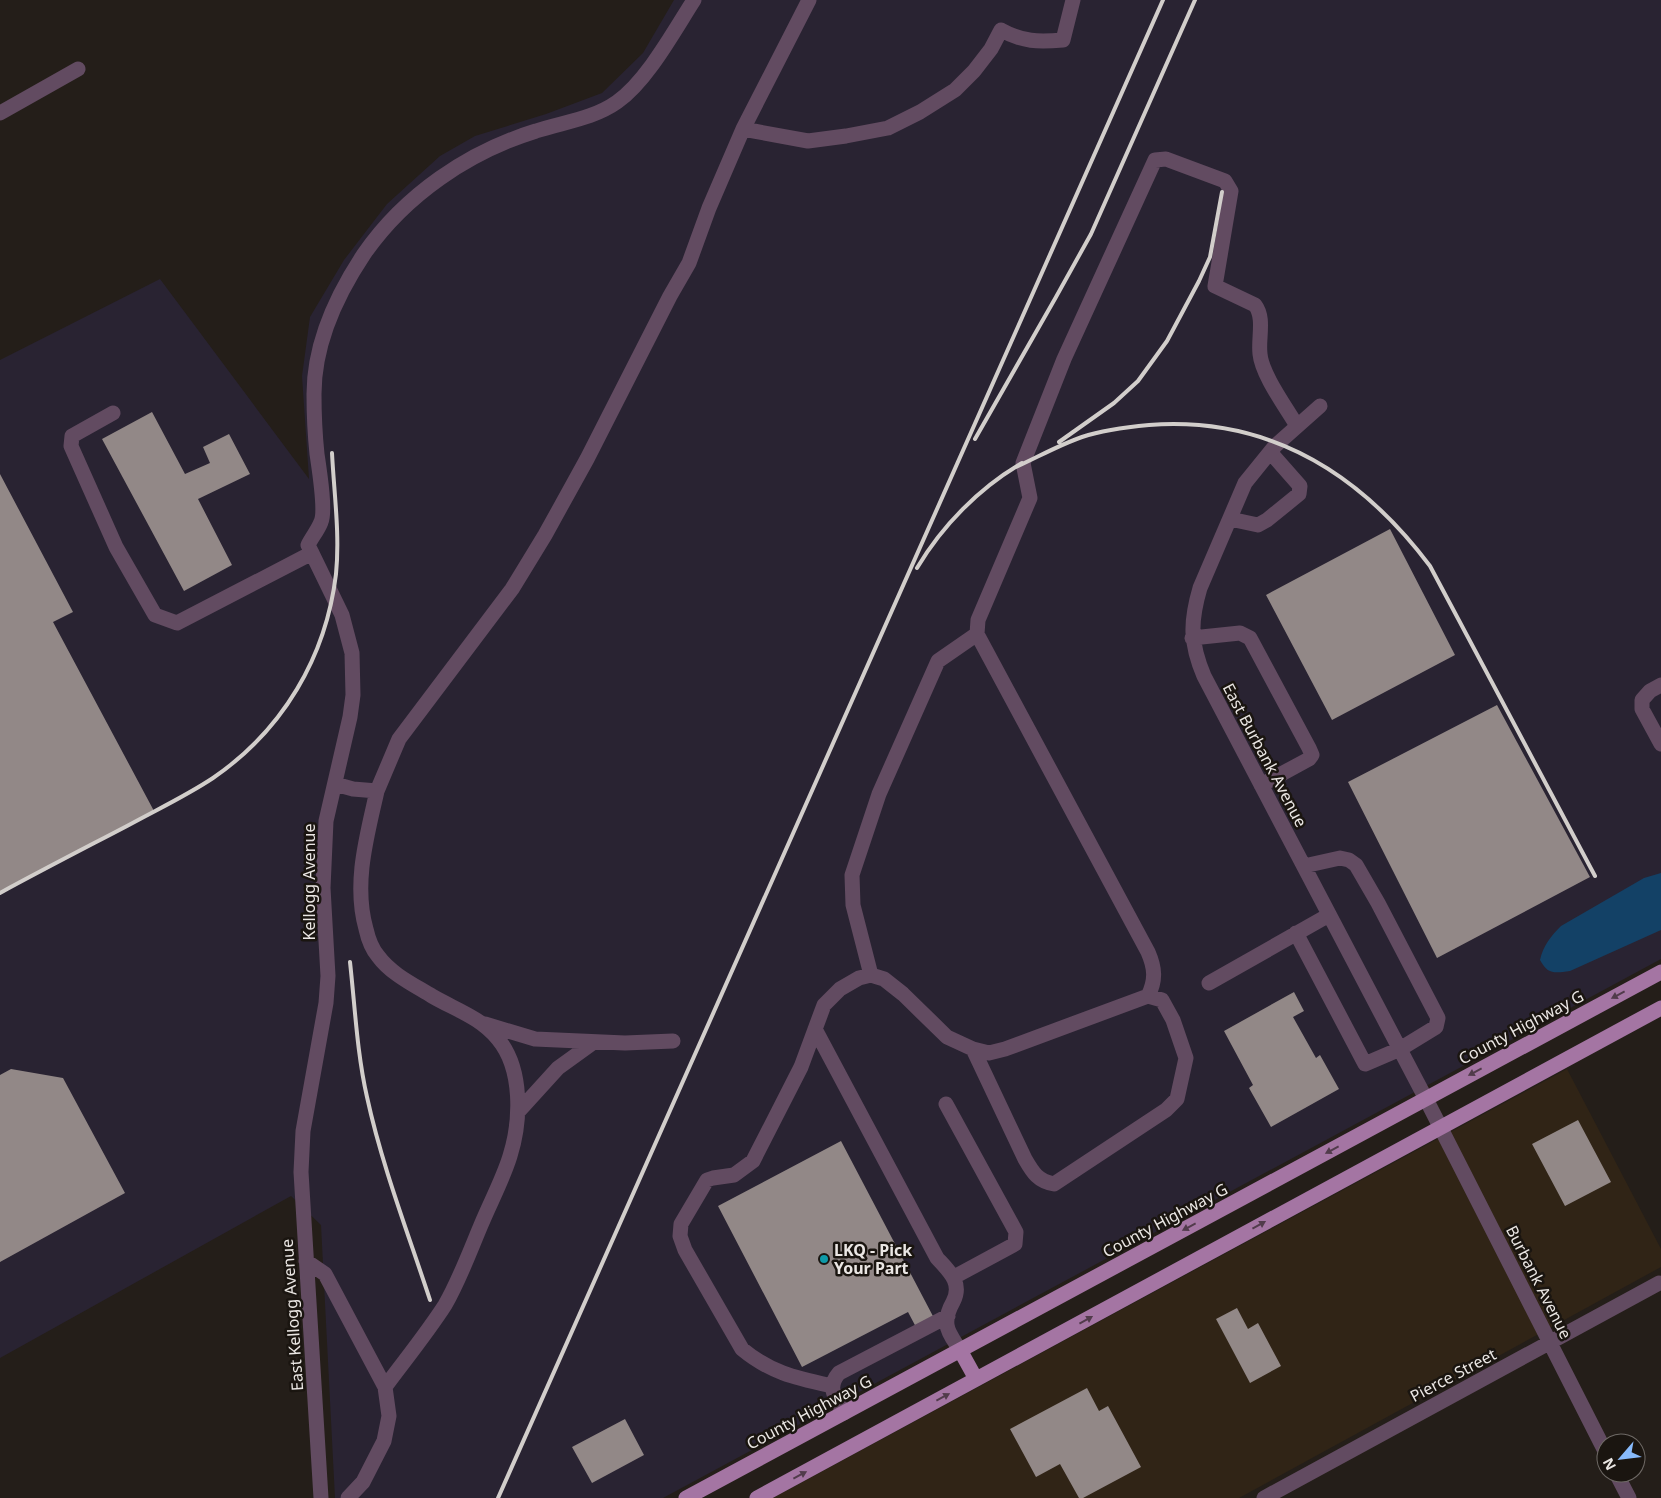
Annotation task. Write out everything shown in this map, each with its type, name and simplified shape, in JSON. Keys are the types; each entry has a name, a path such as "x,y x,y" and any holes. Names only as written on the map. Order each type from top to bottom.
{"main road":[{"name":"County Highway G","path":"686,1498 1661,972"},
{"path":"757,1498 1661,1008"},
{"path":"960,1350 976,1379"}],"street":[{"path":"114,413 72,436 71,446 116,547 155,614 177,623 312,553 308,545 322,520 322,492 314,393 320,344 333,308 365,253 387,226 410,203 434,183 463,163 490,147 535,131 592,115 617,102 652,65 694,0"},
{"path":"743,129 808,141 888,128 920,112 955,90 974,71 991,49 1001,30 1027,41 1063,40 1073,0"},
{"path":"385,1387 445,1304 510,1156 518,1112 516,1085 511,1064 499,1040 482,1024 464,1012 430,995 391,970 378,956 368,937 362,914 360,886 363,857 377,791 399,739 512,589 550,527 588,459 689,262 709,208 743,129 803,2"},
{"path":"0,113 78,69"},
{"path":"1148,996 1155,976 1148,952 977,634 978,620 1030,498 1023,463 1064,359 1154,160 1166,159 1225,181 1231,191 1215,286 1255,305 1258,309 1260,317 1260,356 1263,368 1297,426"},
{"name":"East Burbank Avenue","path":"1320,406 1270,452 1245,483 1200,588 1195,605 1192,638 1196,658 1204,676 1440,1127"},
{"path":"1230,519 1258,526 1299,494 1300,486 1270,452"},
{"name":"Kellogg Avenue","path":"303,1131 326,1002 328,976 323,888 326,821 353,695 352,653 342,615 312,553"},
{"path":"1192,638 1240,633 1250,638 1309,748 1312,755 1309,759 1261,785"},
{"path":"871,975 852,906 852,875 879,794 938,661 977,634"},
{"path":"1661,685 1642,700 1642,709 1661,744"},
{"path":"335,784 353,789 377,791"},
{"path":"1296,934 1365,1064 1400,1049 1436,1027 1438,1018 1361,872 1349,860 1340,858 1304,866"},
{"path":"1209,983 1329,915"},
{"path":"832,1386 796,1378 773,1370 742,1349 680,1236 681,1224 707,1180 734,1175 753,1162 801,1067 824,1006 840,988 859,978 871,975 884,979 947,1037 973,1049 989,1053 1005,1049 1148,996 1162,1000 1174,1020 1186,1058 1177,1099 1166,1110 1054,1184 1044,1182 1035,1176 1024,1159 973,1049"},
{"path":"482,1024 535,1039 624,1043 674,1041"},
{"path":"815,1029 937,1258 954,1277 956,1296 948,1316 947,1327 960,1350"},
{"path":"518,1112 558,1068 594,1042"},
{"path":"946,1104 1016,1232 1015,1244 954,1277"},
{"name":"Burbank Avenue","path":"1440,1127 1596,1433"},
{"name":"East Kellogg Avenue","path":"303,1131 300,1172 322,1498"},
{"path":"306,1261 325,1274 385,1387 389,1416 384,1441 363,1482 348,1498"},
{"name":"Pierce Street","path":"1264,1498 1659,1283"},
{"path":"844,1413 833,1393 832,1386 833,1380 839,1373 948,1316"},
{"path":"1621,1483 1629,1498"}],"shaded area":[{"path":"674,0 1661,0 1661,959 663,1498 335,1498 321,1225 291,1196 0,1358 0,360 160,279 309,479 302,376 310,317 344,260 387,204 440,156 475,136 546,114 602,93 643,53"},
{"path":"1567,1069 1661,1249 1661,1267 1239,1498 773,1498"}],"water":[{"path":"1661,873 1661,930 1570,971 1552,972 1543,965 1540,960 1543,950 1561,926 1644,878"}],"building":[{"path":"152,412 185,474 210,463 203,447 229,434 250,474 198,499 232,565 184,591 102,439"},
{"path":"0,474 73,612 53,622 154,811 0,893"},
{"path":"1390,529 1455,655 1332,720 1266,595"},
{"path":"1497,705 1590,877 1437,958 1348,782"},
{"path":"1294,992 1304,1011 1293,1017 1316,1058 1320,1055 1339,1089 1271,1127 1249,1088 1253,1085 1224,1031"},
{"path":"11,1069 63,1078 125,1193 0,1262 0,1075"},
{"path":"1578,1120 1611,1182 1565,1206 1532,1144"},
{"name":"LKQ - Pick Your Part","path":"841,1141 935,1320 917,1329 908,1312 802,1367 718,1206"},
{"path":"1237,1308 1248,1329 1258,1323 1281,1366 1250,1383 1216,1319"},
{"path":"1087,1388 1099,1411 1108,1406 1141,1467 1083,1498 1079,1498 1060,1464 1036,1477 1010,1429"},
{"path":"625,1419 644,1455 592,1483 572,1447"}],"railway":[{"path":"498,1498 1163,0"},
{"path":"975,439 1091,234 1195,0"},
{"path":"1059,442 1114,403 1138,381 1167,341 1210,257 1222,192"},
{"path":"1016,467 1065,444 1098,432 1149,425 1193,425 1234,430 1272,441 1308,457 1342,478 1373,503 1403,533 1430,566 1595,876"},
{"path":"0,893 203,785 238,759 260,738 280,714 297,689 311,662 331,605 337,559 332,453"},
{"path":"917,568 938,537 963,509 991,484 1022,463"},
{"path":"350,962 359,1047 373,1123 430,1300"}],"place":[{"name":"LKQ - Pick Your Part","path":"824,1259"}]}
